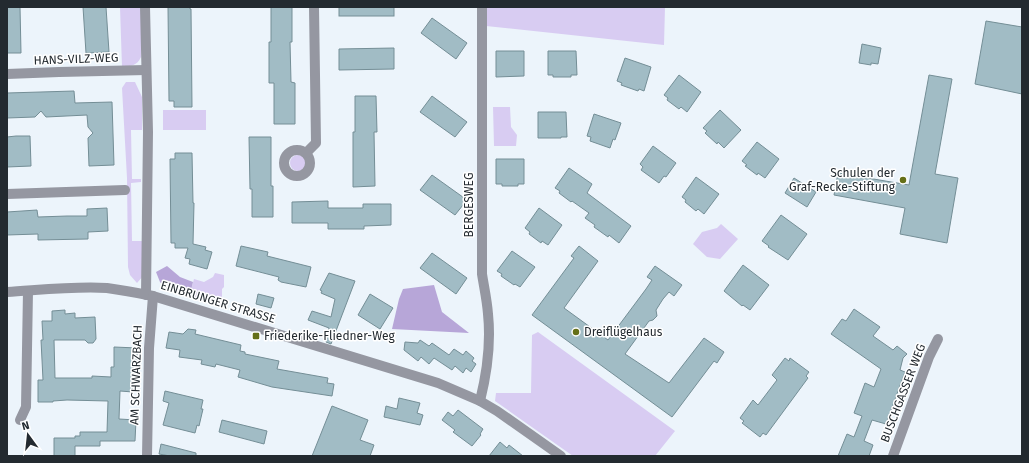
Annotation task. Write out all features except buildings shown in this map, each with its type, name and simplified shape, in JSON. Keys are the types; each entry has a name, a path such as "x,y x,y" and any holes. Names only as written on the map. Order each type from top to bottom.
{"street":[{"path":"145,7 148,132 149,295"},
{"path":"306,153 316,143 314,7"},
{"name":"BERGESWEG","path":"480,401 484,385 489,344 488,314 482,274 482,7"},
{"name":"HANS-VILZ-WEG","path":"7,74 146,70"},
{"path":"7,194 125,190"},
{"name":"EINBRUNGER STRASSE","path":"7,292 59,288 107,288 149,295 438,383 480,401 511,420 556,455"},
{"path":"20,420 26,407 28,291"},
{"name":"AM SCHWARZBACH","path":"147,456 149,295"},
{"name":"BUSCHGASSER WEG","path":"893,456 929,357 938,338"}],"shaded area":[{"path":"120,7 141,7 141,57 136,64 122,67"},
{"path":"486,7 665,7 664,45 486,26"},
{"path":"126,82 135,82 142,97 142,130 131,130 132,179 141,179 141,182 131,183 132,241 142,241 143,276 137,283 130,275 128,267 127,178 122,88"},
{"path":"493,107 510,107 511,127 517,135 516,146 494,146"},
{"path":"163,110 206,110 206,130 163,130"},
{"path":"295,155 301,155 306,160 304,169 301,171 295,171 290,166 290,160"},
{"path":"721,224 738,239 720,259 707,257 693,244 702,232 717,228"},
{"path":"167,266 180,277 193,282 191,290 222,300 222,305 219,306 166,289 160,282 156,272"},
{"path":"215,273 224,275 222,300 191,290 194,279 204,282 213,277"},
{"path":"434,285 442,312 469,333 392,329 399,299 403,289"},
{"path":"538,332 675,431 655,456 573,456 495,401 496,393 531,393 532,335"}],"place":[{"name":"Schulen der Graf-Recke-Stiftung","path":"903,180"},
{"name":"Dreiflügelhaus","path":"576,332"},
{"name":"Friederike-Fliedner-Weg","path":"256,336"}]}
